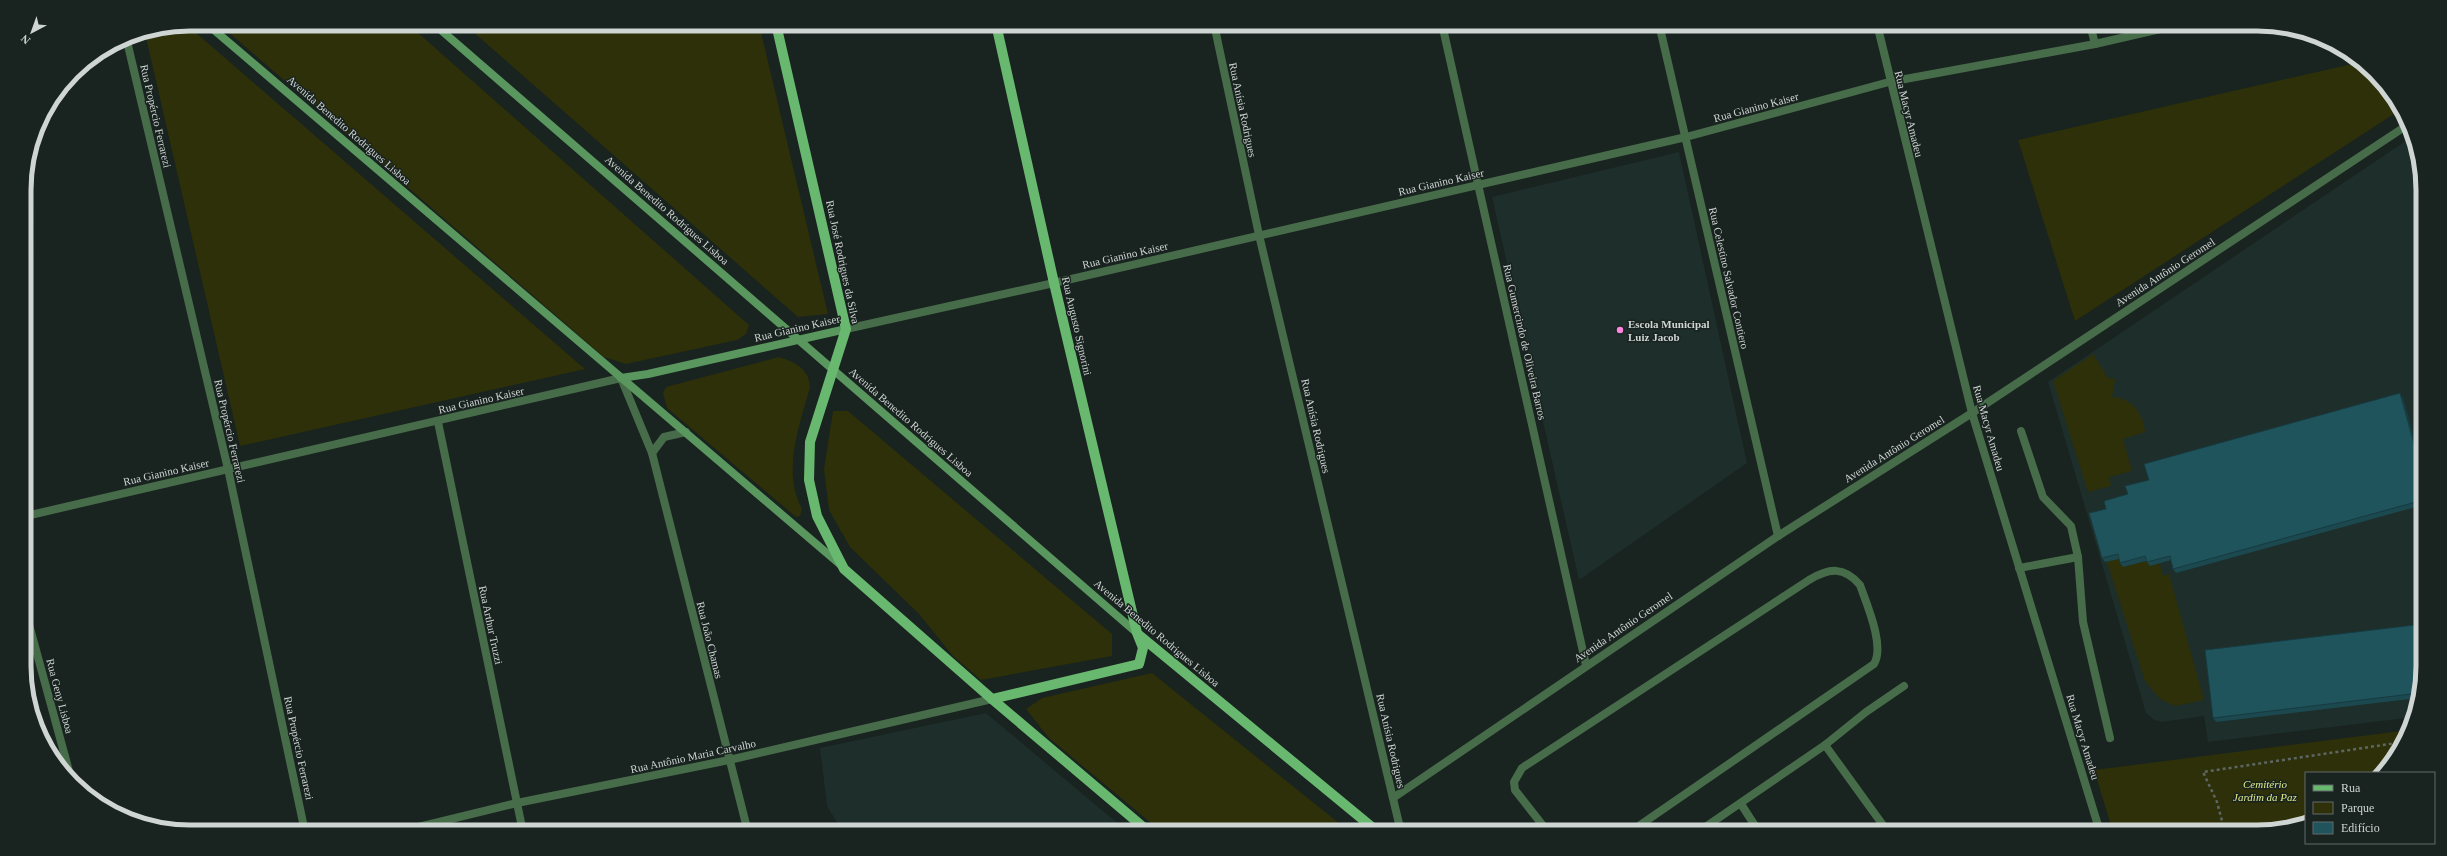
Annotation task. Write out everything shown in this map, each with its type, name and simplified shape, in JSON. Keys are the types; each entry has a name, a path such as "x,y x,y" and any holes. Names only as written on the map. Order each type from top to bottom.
{"main road":[{"name":"Avenida Benedito Rodrigues Lisboa","path":"215,31 620,378 686,432 992,699 1141,825"},
{"name":"Avenida Benedito Rodrigues Lisboa","path":"442,31 1137,633 1370,825"},
{"name":"Rua José Rodrigues da Silva","path":"778,31 846,328 810,442 809,480 817,516 844,569"},
{"name":"Rua Augusto Signorini","path":"992,699 1139,664 1143,648 1137,633 1054,283 998,31"},
{"name":"Rua Gianino Kaiser","path":"620,378 648,374 846,328"}],"street":[{"name":"Rua Anísia Rodrigues","path":"1215,31 1259,235 1399,825"},
{"name":"Rua Gumercindo de Oliveira Barros","path":"1444,31 1586,665"},
{"name":"Rua Celestino Salvador Contiero","path":"1661,31 1778,536"},
{"name":"Rua Macyr Amadeu","path":"1878,31 1889,82 1972,413 2098,825"},
{"path":"2092,31 2095,44"},
{"name":"Rua Gianino Kaiser","path":"846,328 1054,283 1686,137 1889,82 2095,44 2152,31"},
{"name":"Rua Propércio Ferrarezi","path":"128,44 228,469 304,825"},
{"name":"Avenida Antônio Geromel","path":"1393,798 1586,665 1778,536 1972,413 2403,128"},
{"name":"Rua Gianino Kaiser","path":"31,515 438,422 620,378"},
{"name":"Rua João Chamas","path":"620,378 652,453 746,825"},
{"name":"Rua Arthur Truzzi","path":"438,422 522,825"},
{"path":"2021,431 2043,497 2072,526 2078,557 2083,622 2110,738"},
{"path":"652,453 664,437 686,432"},
{"path":"2019,568 2078,557"},
{"path":"1542,825 1515,790 1514,782 1522,768 1809,580 1827,570 1837,569 1854,578 1860,585 1878,643 1878,657 1874,664 1640,825"},
{"name":"Rua Geny Lisboa","path":"31,632 68,769"},
{"path":"1709,825 1825,745 1866,712 1904,686"},
{"name":"Rua Antônio Maria Carvalho","path":"427,825 517,803 729,760 992,699"},
{"path":"1825,745 1883,825"},
{"path":"1741,804 1754,825"}],"path":[{"path":"2224,825 2217,802 2203,772 2397,743"}],"shaded area":[{"path":"2408,139 2416,179 2416,677 2408,718 2208,742 2204,716 2162,722 2154,720 2146,713 2048,382"},
{"name":"Escola Municipal Luiz Jacob","path":"1679,152 1747,463 1579,580 1492,197"},
{"path":"986,713 1120,825 839,825 827,806 820,748"}],"green space":[{"path":"194,31 585,369 240,446 146,37 169,32"},
{"path":"227,31 416,31 749,325 746,334 737,340 626,364 604,357"},
{"path":"472,31 761,31 828,314 798,317"},
{"path":"2354,64 2377,85 2396,112 2075,321 2018,140"},
{"path":"2093,354 2108,378 2115,379 2112,397 2125,400 2135,408 2142,419 2145,432 2123,439 2132,471 2109,477 2111,486 2088,492 2053,381"},
{"path":"779,357 791,361 804,371 809,381 810,388 794,448 793,479 796,494 802,509 800,516 796,517 667,408 663,393 666,387"},
{"path":"833,411 848,411 1112,634 1112,656 981,680 953,656 919,614 850,547 829,510 824,469"},
{"path":"2155,548 2163,576 2169,574 2204,700 2175,706 2160,699 2145,681 2105,556"},
{"path":"1152,673 1341,825 1154,825 1049,738 1026,709 1042,698"},
{"name":"Cemitério Jardim da Paz","path":"2402,731 2395,746 2376,772 2305,772 2305,818 2278,824 2111,825 2094,770"}],"building":[{"path":"2400,393 2416,451 2416,502 2173,569 2170,556 2147,562 2145,556 2120,563 2118,554 2102,558 2089,513 2106,509 2104,501 2128,494 2125,486 2149,480 2144,464"},
{"path":"2416,625 2415,687 2414,694 2213,718 2205,650"}],"place":[{"name":"Escola Municipal Luiz Jacob","path":"1620,330"}]}
